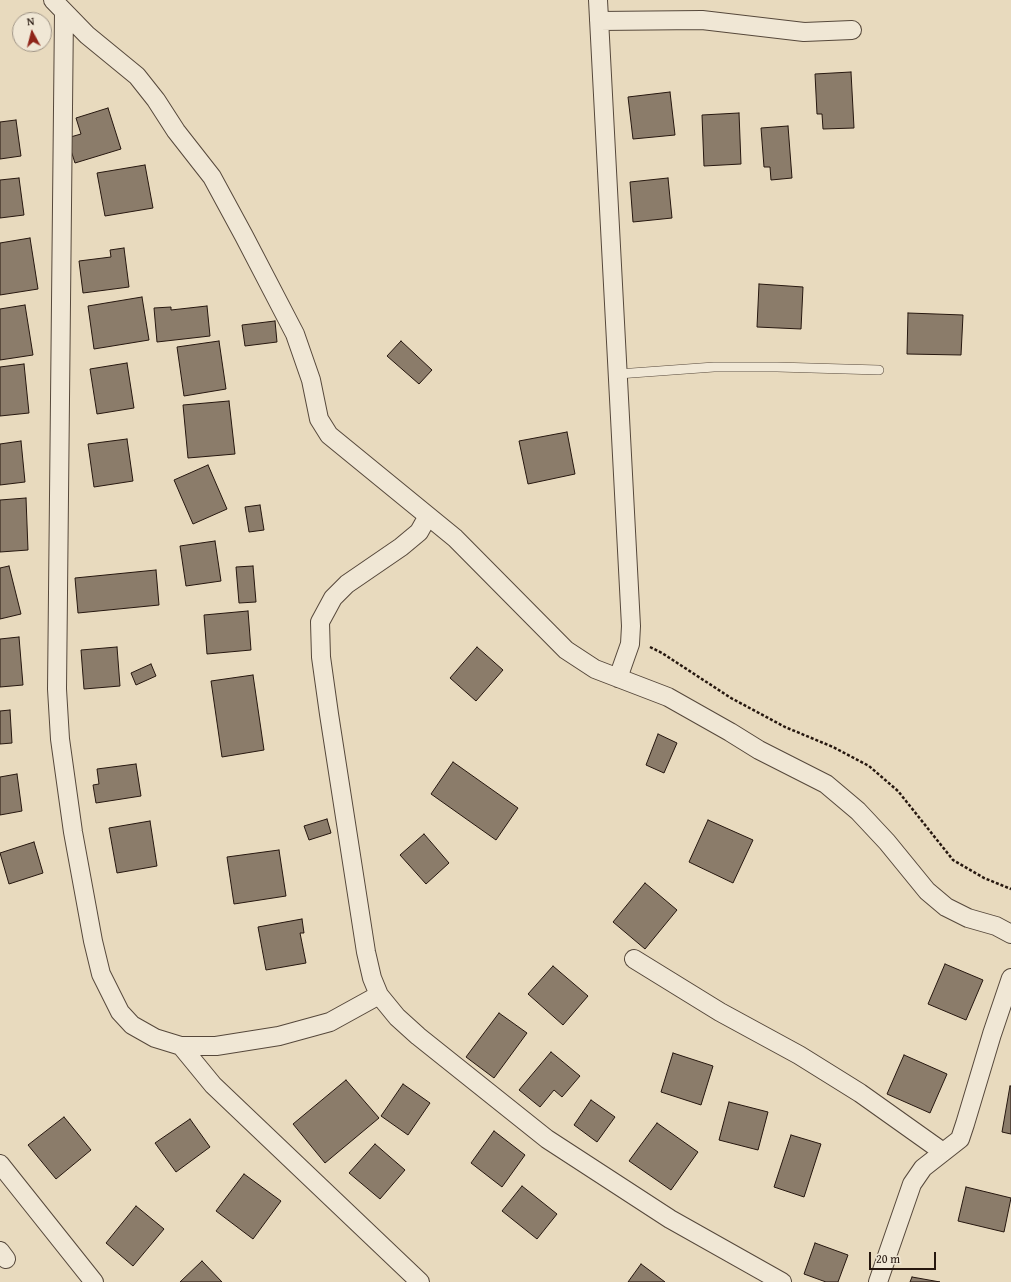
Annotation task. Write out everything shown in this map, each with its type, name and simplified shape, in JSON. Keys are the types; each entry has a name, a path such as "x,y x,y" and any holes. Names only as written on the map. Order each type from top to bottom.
{"street":[{"path":"598,0 631,626 630,644 618,678"},
{"path":"58,6 88,35 136,76 156,100 176,131 212,178 248,242 295,334 311,380 319,419 329,435 455,538 566,650 595,669 668,698 730,732 759,750 826,784 858,811 927,891 946,907 968,918 996,926 1011,934"},
{"path":"58,6 57,689 60,739 73,832 93,941 101,974 120,1012 132,1025 155,1038 181,1046 216,1046 279,1036 330,1022 379,995"},
{"path":"599,21 702,20 804,32 852,30"},
{"path":"428,516 419,532 401,547 347,584 333,598 320,622 321,656 330,722 366,952 372,978 379,995 397,1017 418,1036 547,1139 670,1219 782,1282"},
{"path":"634,959 720,1012 806,1059 860,1093 943,1152"},
{"path":"878,1282 912,1184 923,1168 960,1139 966,1124 992,1034 1011,978"},
{"path":"181,1046 213,1085 420,1282"},
{"path":"0,1164 94,1282"}],"lane":[{"path":"618,374 714,367 879,370"}],"path":[{"path":"630,644 648,646 662,653 731,698 785,727 833,746 870,766 898,792 953,860 984,878 1011,889"}],"building":[{"path":"851,72 854,128 823,129 822,114 817,114 815,74"},
{"path":"670,92 675,135 633,139 628,97"},
{"path":"108,108 121,149 75,163 67,138 81,134 76,118"},
{"path":"739,113 741,164 704,166 702,115"},
{"path":"16,120 21,156 0,159 0,122"},
{"path":"788,126 792,178 771,180 770,167 764,167 761,128"},
{"path":"145,165 153,208 105,216 97,173"},
{"path":"19,178 24,215 0,218 0,180"},
{"path":"668,178 672,218 633,222 630,182"},
{"path":"30,238 38,289 0,295 0,243"},
{"path":"124,248 129,287 83,293 79,261 111,257 110,250"},
{"path":"759,284 803,287 801,329 757,327"},
{"path":"142,297 149,340 94,349 88,306"},
{"path":"25,305 33,355 0,360 0,309"},
{"path":"207,306 210,336 157,342 154,308 171,307 171,310"},
{"path":"908,313 963,315 961,355 907,354"},
{"path":"275,321 277,342 245,346 242,325"},
{"path":"219,341 226,389 184,396 177,347"},
{"path":"401,341 432,370 419,384 387,356"},
{"path":"127,363 134,408 97,414 90,369"},
{"path":"24,364 29,413 0,416 0,367"},
{"path":"229,401 235,454 188,458 183,405"},
{"path":"567,432 575,474 528,484 519,441"},
{"path":"127,439 133,481 94,487 88,444"},
{"path":"21,441 25,482 0,485 0,444"},
{"path":"208,465 227,509 193,524 174,480"},
{"path":"26,498 28,550 0,552 0,500"},
{"path":"260,505 264,530 249,532 245,507"},
{"path":"215,541 221,581 186,586 180,546"},
{"path":"9,566 21,614 0,619 0,568"},
{"path":"253,566 256,602 239,603 236,567"},
{"path":"156,570 159,605 78,613 75,578"},
{"path":"248,611 251,650 207,654 204,615"},
{"path":"19,637 23,685 0,687 0,639"},
{"path":"117,647 120,686 84,689 81,650"},
{"path":"477,647 503,670 476,701 450,678"},
{"path":"151,664 156,676 136,685 131,673"},
{"path":"253,675 264,750 222,757 211,681"},
{"path":"10,710 12,743 0,744 0,711"},
{"path":"658,734 677,743 664,773 646,765"},
{"path":"453,762 518,808 496,840 431,794"},
{"path":"136,764 141,796 96,803 93,785 99,784 97,769"},
{"path":"17,774 22,811 0,815 0,777"},
{"path":"327,819 331,833 309,840 304,826"},
{"path":"708,820 753,840 733,883 689,862"},
{"path":"150,821 157,866 117,873 109,828"},
{"path":"424,834 449,863 426,884 400,855"},
{"path":"34,842 43,873 9,884 0,853"},
{"path":"279,850 286,896 234,904 227,857"},
{"path":"645,883 677,910 645,949 613,922"},
{"path":"302,919 304,933 300,933 306,963 266,970 258,927"},
{"path":"945,964 983,980 966,1020 928,1004"},
{"path":"553,966 588,996 563,1025 528,994"},
{"path":"499,1013 527,1033 494,1078 466,1057"},
{"path":"551,1052 580,1076 562,1097 554,1090 540,1107 519,1090"},
{"path":"673,1053 713,1066 701,1105 661,1092"},
{"path":"904,1055 947,1074 930,1113 887,1094"},
{"path":"346,1080 379,1118 325,1163 293,1124"},
{"path":"403,1084 430,1103 408,1135 381,1116"},
{"path":"1011,1086 1011,1134 1002,1132"},
{"path":"591,1100 615,1117 597,1142 574,1125"},
{"path":"729,1102 768,1112 758,1150 719,1140"},
{"path":"64,1117 91,1150 56,1179 28,1145"},
{"path":"190,1119 210,1147 176,1172 155,1143"},
{"path":"657,1123 698,1152 671,1190 629,1161"},
{"path":"494,1131 525,1155 502,1187 471,1163"},
{"path":"791,1135 821,1144 804,1197 774,1187"},
{"path":"375,1144 405,1170 380,1199 349,1173"},
{"path":"244,1174 281,1201 253,1239 216,1211"},
{"path":"522,1186 557,1214 537,1239 502,1211"},
{"path":"966,1187 1011,1198 1004,1232 958,1221"},
{"path":"136,1206 164,1229 133,1266 106,1243"},
{"path":"815,1243 848,1255 838,1282 826,1282 804,1274"},
{"path":"202,1261 222,1282 180,1282"},
{"path":"641,1264 665,1282 628,1282"},
{"path":"912,1277 940,1282 910,1282"}]}
